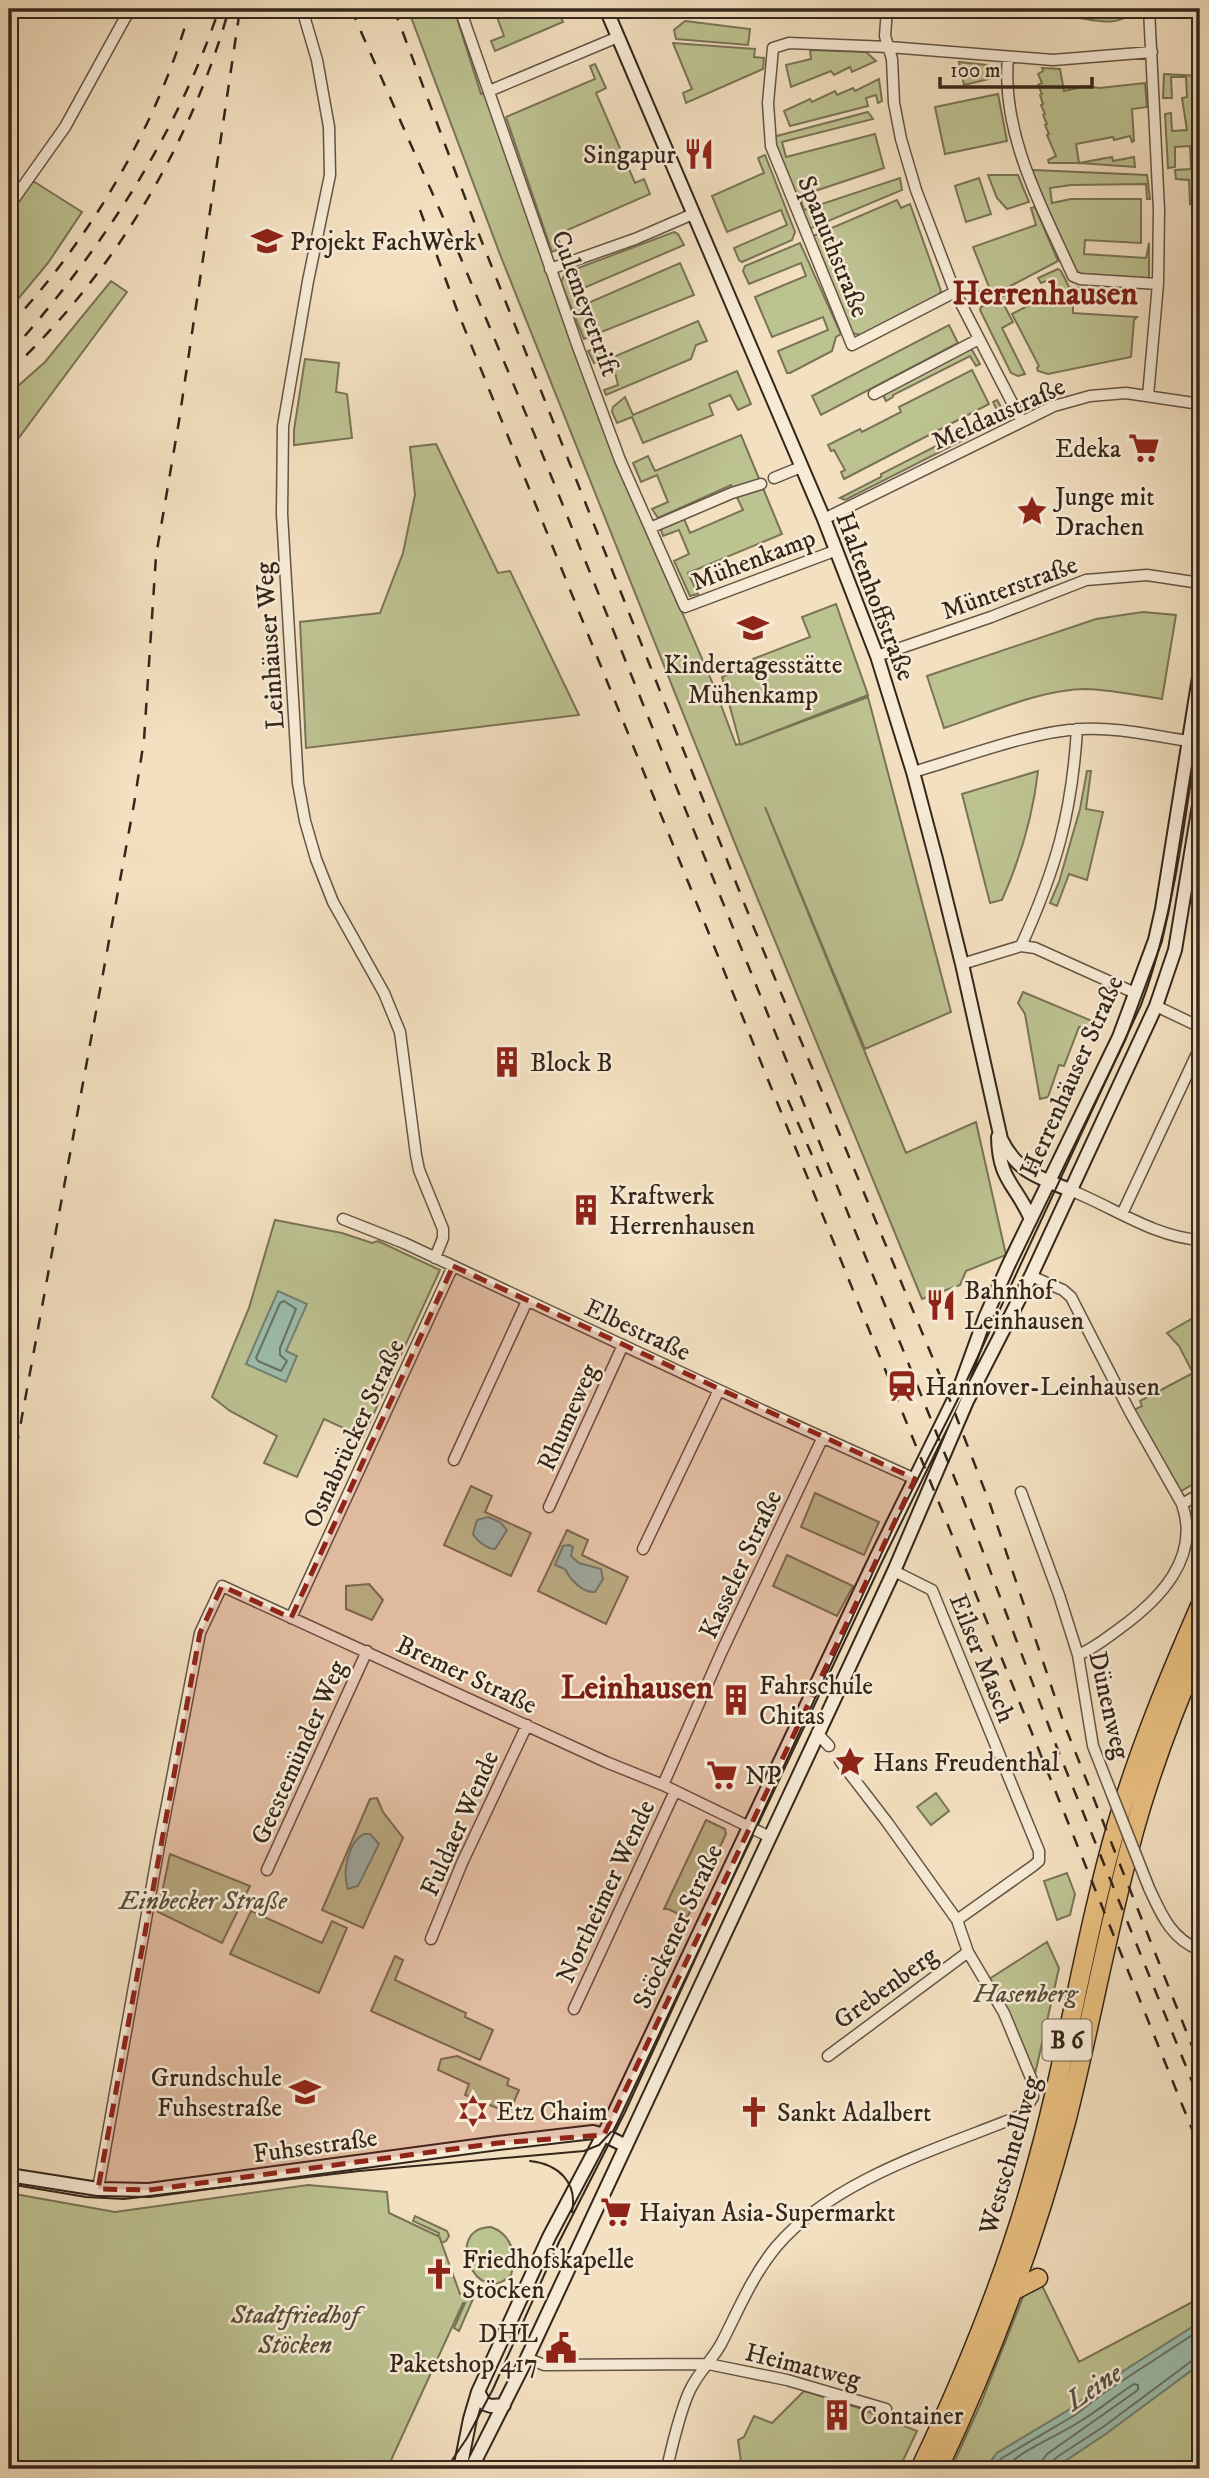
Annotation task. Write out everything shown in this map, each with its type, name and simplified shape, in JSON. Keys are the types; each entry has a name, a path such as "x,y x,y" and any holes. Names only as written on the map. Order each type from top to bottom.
{"highway":[{"name":"Westschnellweg","path":"920,2469 960,2382 1009,2253 1050,2116 1117,1824 1170,1675 1200,1606"},
{"name":"Westschnellweg","path":"939,2469 1015,2290 1066,2120 1116,1899 1136,1825 1158,1756 1200,1649"},
{"path":"1015,2290 1038,2278"}],"street":[{"path":"10,201 65,127 130,9"},
{"name":"Leinhäuser Weg","path":"302,9 317,60 326,113 330,175 308,281 283,426 282,514 298,783 316,859 333,902 384,993 401,1032 418,1163 443,1229 443,1238 435,1258"},
{"name":"Culemeyertrift","path":"460,9 550,269 620,460 685,607"},
{"name":"Haltenhoffstraße","path":"606,9 824,519 877,656 913,772 962,964 1004,1147 1015,1163 1070,1191"},
{"path":"887,9 886,36 892,58 894,103 916,190 955,292 1021,420"},
{"path":"1148,396 1158,284 1158,171 1149,9"},
{"path":"489,91 618,37"},
{"name":"Spanuthstraße","path":"889,47 789,43 773,48 768,103 771,146 852,345 955,292"},
{"path":"889,47 1053,60 1152,52"},
{"path":"1008,57 1008,93 1016,141 1073,276 1080,279 1158,284"},
{"path":"550,269 635,239 693,214"},
{"path":"874,394 979,339"},
{"name":"Meldaustraße","path":"824,519 1054,406 1090,396 1126,393 1200,404"},
{"path":"774,478 801,467"},
{"path":"650,528 732,493 761,484"},
{"name":"Mühenkamp","path":"685,607 836,550"},
{"name":"Münterstraße","path":"877,656 991,617 1086,580 1147,575 1200,583"},
{"name":"Herrenhäuser Straße","path":"915,1479 960,1387 985,1318 1119,1037 1155,940 1200,671"},
{"path":"1021,946 1059,852 1070,806 1077,729"},
{"path":"913,772 1017,741 1077,729 1122,731 1189,741"},
{"name":"Herrenhäuser Straße","path":"926,1495 982,1368 1031,1276 1156,1006 1175,950 1200,799"},
{"path":"962,964 1021,946 1035,948 1135,993"},
{"path":"1156,1006 1200,1027"},
{"path":"1122,1214 1200,1047"},
{"path":"998,1130 998,1154 1002,1168 1031,1219"},
{"path":"1070,1191 1164,1233 1200,1240"},
{"name":"Elbestraße","path":"343,1219 453,1266 915,1479"},
{"name":"Osnabrücker Straße","path":"291,1618 453,1266"},
{"path":"1031,1276 1063,1290 1071,1297 1125,1403 1182,1504 1188,1530 1180,1564 1164,1590 1138,1616 1088,1651 1077,1655"},
{"path":"454,1460 527,1301"},
{"name":"Rhumeweg","path":"549,1507 623,1345"},
{"path":"643,1549 719,1390"},
{"name":"Kasseler Straße","path":"663,1785 822,1437"},
{"name":"Stöckener Straße","path":"460,2469 478,2392 549,2237 604,2135 915,1479"},
{"name":"Dünenweg","path":"1021,1492 1059,1595 1077,1655 1093,1746 1161,1916 1182,1940 1200,1950"},
{"path":"1182,1504 1200,1494"},
{"name":"Stöckener Straße","path":"471,2469 527,2358 894,1571 926,1495"},
{"name":"Eilser Masch","path":"894,1571 929,1587 935,1595 1039,1851 1039,1861"},
{"name":"Bremer Straße","path":"98,2189 200,1633 222,1586 770,1836"},
{"name":"Geestemünder Weg","path":"267,1870 367,1651"},
{"name":"Fuldaer Wende","path":"430,1939 462,1863 527,1725"},
{"path":"817,1733 829,1746"},
{"path":"840,1762 957,1920 968,1952"},
{"name":"Northeimer Wende","path":"574,2009 675,1791"},
{"name":"Grebenberg","path":"957,1920 1039,1861"},
{"name":"Grebenberg","path":"828,2056 968,1952"},
{"name":"Heimatweg","path":"667,2469 690,2389 708,2364 753,2281 777,2246 810,2215 863,2181 1022,2115 1033,2097 1033,2083 1004,2013 968,1952"},
{"name":"Fuhsestraße","path":"9,2175 98,2189 149,2190 593,2132 626,2146"},
{"name":"Heimatweg","path":"527,2358 544,2365 708,2364 787,2380 886,2409"},
{"path":"478,2392 485,2404 504,2405"}],"highlighted area":[{"path":"453,1266 915,1479 604,2135 498,2143 149,2190 98,2189 200,1633 222,1586 291,1618"}],"green space":[{"path":"408,9 454,9 481,94 489,91 646,529 713,684 736,745 740,744 722,677 754,665 753,659 810,637 802,617 836,604 868,695 740,745 868,697 951,1012 865,1049 765,807 906,1153 976,1122 1006,1255 966,1271 960,1285 922,1299 734,841 501,257"},
{"path":"494,9 557,9 563,22 495,51 491,41 504,36"},
{"path":"1081,9 1131,9 1132,14 1119,20 1100,21 1079,18"},
{"path":"685,21 750,29 748,45 676,39 674,30"},
{"path":"673,43 755,49 754,57 764,58 763,69 686,103 683,93 692,89"},
{"path":"810,50 866,52 876,61 852,72 850,67 834,75 831,71 791,87 786,65 811,59"},
{"path":"959,62 995,68 997,77 964,85"},
{"path":"595,64 606,88 596,93 635,183 644,179 650,194 556,235 562,248 552,252 506,117 595,79 590,66"},
{"path":"1042,68 1060,69 1064,91 1086,86 1099,88 1145,83 1147,107 1132,109 1134,141 1132,142 1130,136 1076,144 1079,163 1049,163 1048,160 1056,156 1047,135 1045,114 1041,105 1042,94 1038,85 1042,83 1038,74 1043,71"},
{"path":"1164,74 1200,76 1200,202 1190,204 1189,180 1176,179 1175,170 1191,169 1190,146 1175,147 1175,167 1168,168 1165,114 1171,113 1172,131 1187,130 1182,98 1187,97 1186,77 1171,77 1172,98 1163,98"},
{"path":"879,79 882,101 878,103 876,95 866,98 868,106 790,126 784,111 835,91 837,95 853,88 855,91"},
{"path":"998,94 1007,141 945,154 935,107"},
{"path":"868,112 873,119 782,142 786,157 875,134 884,168 800,196 804,210 900,178 902,190 807,230 773,137"},
{"path":"765,155 795,232 792,240 742,262 734,248 787,225 781,210 727,232 712,196 764,173 758,158"},
{"path":"1112,157 1113,161 1134,157 1135,167 1079,163"},
{"path":"1030,172 1147,175 1150,199 1147,199 1146,184 1071,185 1050,188 1052,203 1071,199 1141,199 1141,243 1085,240 1084,254 1146,258 1149,243 1149,283 1076,278"},
{"path":"988,175 1018,175 1029,202 1007,209 997,198"},
{"path":"979,178 991,214 966,222 955,186"},
{"path":"33,181 82,212 48,263 9,310 9,214"},
{"path":"897,200 901,208 910,204 941,291 937,297 861,335 851,333 813,236"},
{"path":"1035,207 1058,261 978,303 975,293 989,287 973,247 1036,225 1031,208"},
{"path":"674,232 684,245 579,290 586,304 680,263 694,295 584,339 561,282 565,273"},
{"path":"800,243 841,334 836,337 832,351 787,373 778,351 828,330 823,317 772,337 755,297 806,276 801,263 749,284 743,271 745,266"},
{"path":"1058,269 1069,287 1083,288 1082,300 1073,300 1073,313 1137,317 1134,320 1131,357 1048,374 1038,371 1039,366 1012,314 1057,291 1051,279 1041,283 1038,278"},
{"path":"111,281 127,292 9,451 9,394 45,362"},
{"path":"1011,292 1013,297 1003,303 1013,322 1002,328 1025,374 1018,376 1011,373 980,310"},
{"path":"698,321 707,341 696,345 691,359 606,395 604,390 618,385 613,364 610,365 607,358 594,363 588,351 603,345 609,359"},
{"path":"949,325 958,343 821,415 812,396"},
{"path":"965,349 972,350 980,364 976,366 970,356 886,401 883,395 885,392"},
{"path":"305,359 339,363 336,392 347,394 352,438 294,445"},
{"path":"972,370 989,404 844,479 841,472 845,470 834,450 831,451 828,445 860,429 862,432 901,412 899,407"},
{"path":"737,371 751,404 738,410 730,395 709,404 713,415 643,443 632,417 617,423 612,412 613,407 625,397 633,415"},
{"path":"997,400 1004,412 999,422 845,500 840,498 999,414 993,402"},
{"path":"741,435 782,534 688,573 698,594 690,596 674,561 689,554 679,530 663,536 660,527 684,519 690,533 743,510 731,485 658,518 652,509 668,502 657,475 641,482 633,463 648,456 655,471"},
{"path":"436,444 498,573 510,571 579,715 306,748 300,622 380,613 403,553 415,495 410,447"},
{"path":"1143,612 1176,615 1162,699 1105,690 1069,690 1033,698 944,728 927,676 1096,619"},
{"path":"1038,771 1029,821 1015,869 1002,900 990,903 962,794"},
{"path":"1087,771 1091,771 1086,809 1103,812 1087,880 1069,874 1057,906 1050,903 1059,882 1080,809"},
{"path":"1023,992 1092,1021 1088,1030 1079,1027 1064,1066 1059,1065 1048,1097 1040,1099 1025,1014 1018,1003"},
{"path":"275,1220 342,1233 372,1243 378,1241 440,1270 363,1437 324,1419 297,1477 264,1463 277,1436 230,1411 212,1397 249,1308"},
{"path":"1200,1314 1200,1480 1176,1494 1130,1412 1142,1406 1140,1401 1193,1373 1179,1346 1167,1333"},
{"path":"471,1486 492,1496 485,1512 531,1533 511,1576 444,1545"},
{"path":"815,1493 879,1522 864,1555 801,1527"},
{"path":"567,1530 588,1540 582,1555 628,1577 606,1624 538,1591"},
{"path":"787,1555 853,1586 837,1616 773,1586"},
{"path":"369,1584 383,1600 372,1620 346,1609 346,1586"},
{"path":"936,1793 949,1811 931,1825 917,1807"},
{"path":"377,1798 383,1812 403,1838 363,1928 322,1910 370,1799"},
{"path":"706,1820 725,1829 726,1834 687,1918 664,1909"},
{"name":"Einbecker Straße","path":"170,1854 250,1886 222,1943 158,1912"},
{"path":"1067,1873 1075,1894 1070,1915 1057,1920 1044,1881"},
{"path":"251,1911 322,1943 332,1921 347,1928 319,1993 230,1954"},
{"name":"Hasenberg","path":"1047,1942 1059,1968 1033,2083 986,1981"},
{"path":"395,1956 403,1960 395,1980 466,2013 465,2017 493,2030 480,2060 371,2011"},
{"path":"457,2056 509,2079 507,2085 519,2090 509,2113 465,2095 469,2084 438,2070 441,2059"},
{"name":"Stadtfriedhof Stöcken","path":"308,2185 387,2192 389,2213 438,2236 439,2233 413,2221 415,2216 447,2231 449,2236 446,2241 442,2243 439,2236 460,2294 472,2294 473,2299 459,2331 454,2328 465,2303 387,2469 9,2469 9,2193 115,2212"},
{"path":"491,2227 508,2240 514,2260 511,2275 498,2283 486,2282 476,2275 467,2252 469,2240 476,2231"},
{"path":"1034,2269 1079,2362 1200,2298 1200,2322 1100,2386 1072,2408 997,2453 985,2469 951,2469 981,2403"},
{"path":"1200,2364 1200,2469 1053,2469 1107,2433"},
{"path":"804,2391 859,2408 917,2431 899,2469 742,2469 738,2440 744,2437 754,2416 772,2423"}],"water":[{"path":"278,1291 307,1304 286,1351 297,1356 286,1382 246,1364"},
{"path":"488,1517 500,1522 507,1530 495,1549 482,1544 473,1534 477,1520"},
{"path":"563,1546 573,1547 571,1556 579,1563 601,1569 603,1579 595,1592 581,1588 565,1569 555,1565"},
{"path":"364,1834 370,1834 379,1844 358,1886 348,1889 346,1875 350,1851"},
{"path":"1200,2322 1200,2364 1107,2433 1053,2469 985,2469 997,2453 1072,2408 1100,2386"}],"tram line":[{"path":"446,2469 467,2438 493,2389 559,2242 625,2112 896,1522 961,1393 1141,1005 1163,935 1171,899 1200,717"},
{"path":"9,2184 86,2197 124,2199 359,2171 584,2151 599,2145 611,2132"},
{"path":"530,2161 549,2166 564,2176 572,2192 572,2212"}],"railway":[{"path":"9,326 67,256 118,178 160,95 190,9"},
{"path":"9,354 74,276 132,192 181,103 219,9"},
{"path":"9,372 47,334 82,293 144,205 193,110 229,9"},
{"path":"12,1471 144,740 156,556 179,421 240,9"},
{"path":"351,9 457,249 533,431 963,1499 1059,1753 1200,2101"},
{"path":"394,9 478,232 754,928 946,1390 990,1504 1063,1721 1200,2066"},
{"path":"420,210 457,310 1200,2149"},
{"path":"788,1100 824,1183"}],"place":[{"name":"Singapur","path":"699,154"},
{"name":"Projekt FachWerk","path":"267,241"},
{"name":"Edeka","path":"1144,448"},
{"name":"Junge mit Drachen","path":"1032,511"},
{"name":"Kindertagesstätte Mühenkamp","path":"753,628"},
{"name":"Block B","path":"507,1062"},
{"name":"Kraftwerk Herrenhausen","path":"586,1210"},
{"name":"Bahnhof Leinhausen","path":"941,1305"},
{"name":"Hannover-Leinhausen","path":"902,1386"},
{"name":"Fahrschule Chitas","path":"736,1700"},
{"name":"Hans Freudenthal","path":"850,1762"},
{"name":"NP","path":"722,1775"},
{"name":"Grundschule Fuhsestraße","path":"305,2092"},
{"name":"Etz Chaim","path":"473,2111"},
{"name":"Sankt Adalbert","path":"754,2112"},
{"name":"Haiyan Asia-Supermarkt","path":"616,2212"},
{"name":"Friedhofskapelle Stöcken","path":"439,2274"},
{"name":"DHL Paketshop 417","path":"561,2348"},
{"name":"Container","path":"837,2415"}],"district":[{"name":"Herrenhausen","path":"1045,292"},
{"name":"Leinhausen","path":"637,1686"}],"water label":[{"name":"Leine","path":"1093,2386"}]}
